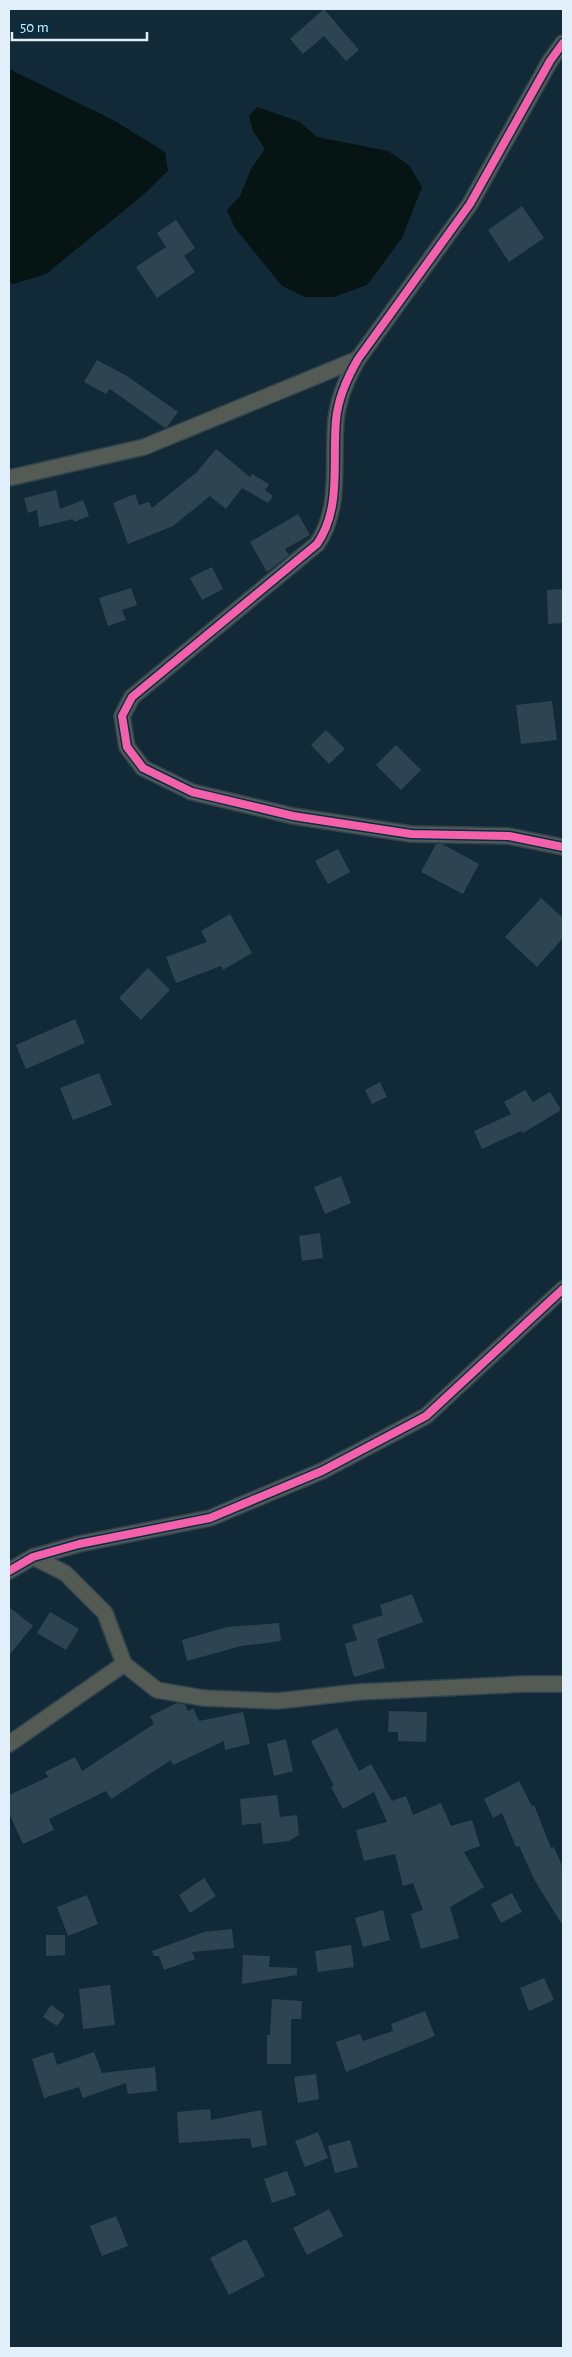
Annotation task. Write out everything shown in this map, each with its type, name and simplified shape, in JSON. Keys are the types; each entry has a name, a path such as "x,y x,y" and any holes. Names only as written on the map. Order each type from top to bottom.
{"street":[{"path":"563,44 550,61 470,204 358,359 345,381 336,418 334,500 325,532 317,544 132,697 122,716 127,747 143,768 192,792 293,816 411,834 509,836 563,847"},
{"path":"9,478 144,448 358,359"},
{"path":"9,1571 33,1557 79,1544 210,1518 322,1471 426,1416 563,1289"},
{"path":"33,1557 65,1572 105,1613 124,1664 157,1690 203,1698 276,1701 359,1692 563,1684"},
{"path":"9,1744 124,1664"}],"shaded area":[{"path":"9,69 115,121 165,152 168,171 142,196 46,274 13,284 9,281"},
{"path":"257,107 300,122 317,137 388,151 409,165 422,187 402,238 367,285 334,297 305,297 282,286 235,228 227,210 240,196 251,169 265,149 253,131 249,116"}],"building":[{"path":"324,9 359,50 346,61 324,36 303,54 290,39"},
{"path":"522,206 544,238 509,262 488,230"},
{"path":"176,220 195,248 184,256 195,272 157,298 136,267 166,247 157,233"},
{"path":"97,360 127,376 178,412 167,427 165,428 110,389 106,394 84,382"},
{"path":"216,449 250,477 252,474 269,484 265,490 273,496 268,503 242,488 226,509 210,496 173,526 128,544 113,503 135,494 139,505 149,502 152,508 197,472"},
{"path":"56,490 60,509 83,500 89,516 74,522 73,519 39,527 37,510 28,513 24,498"},
{"path":"298,514 310,535 285,549 289,555 267,572 250,542"},
{"path":"212,567 223,589 202,600 190,578"},
{"path":"131,588 137,605 122,610 126,620 108,626 99,598"},
{"path":"563,589 563,623 548,624 547,590"},
{"path":"552,701 557,740 521,744 516,705"},
{"path":"326,730 345,749 329,764 311,745"},
{"path":"396,745 421,770 401,790 376,765"},
{"path":"436,844 442,844 479,864 463,894 421,872"},
{"path":"338,849 350,872 328,884 315,861"},
{"path":"541,898 563,918 563,938 537,967 505,937"},
{"path":"230,914 252,953 223,970 221,966 176,983 166,957 207,942 201,931"},
{"path":"148,968 170,990 141,1020 119,998"},
{"path":"75,1019 85,1043 26,1069 16,1045"},
{"path":"99,1073 112,1105 73,1120 60,1088"},
{"path":"380,1082 387,1097 372,1104 365,1090"},
{"path":"525,1090 533,1102 550,1092 561,1110 523,1133 521,1131 482,1149 474,1131 511,1114 504,1102"},
{"path":"341,1176 351,1203 325,1214 314,1187"},
{"path":"320,1233 323,1258 302,1261 299,1236"},
{"path":"412,1594 423,1622 377,1639 385,1668 354,1677 345,1644 357,1640 352,1625 383,1615 380,1605"},
{"path":"9,1607 33,1626 9,1655"},
{"path":"50,1612 79,1629 66,1650 37,1633"},
{"path":"279,1623 281,1641 241,1646 187,1661 182,1640 227,1627"},
{"path":"177,1703 185,1704 188,1711 193,1708 199,1721 243,1712 250,1744 225,1750 224,1741 173,1765 171,1760 111,1799 106,1791 49,1819 54,1830 23,1844 9,1813 9,1795 48,1777 45,1772 75,1757 82,1771 154,1724 150,1716"},
{"path":"389,1711 427,1712 426,1742 398,1741 398,1732 388,1732"},
{"path":"337,1728 359,1771 371,1764 392,1801 406,1796 413,1815 441,1803 451,1826 472,1820 480,1846 464,1852 484,1887 450,1907 459,1938 421,1949 411,1914 423,1910 413,1883 403,1886 395,1854 364,1861 356,1830 387,1822 374,1792 343,1809 331,1787 334,1786 311,1741"},
{"path":"286,1739 293,1771 274,1776 267,1744"},
{"path":"519,1781 532,1806 534,1805 551,1848 554,1847 563,1868 563,1926 535,1881 519,1846 516,1847 502,1813 493,1818 484,1799"},
{"path":"277,1795 280,1817 297,1815 299,1835 289,1841 263,1844 261,1823 242,1825 240,1799"},
{"path":"204,1878 216,1896 190,1913 179,1895"},
{"path":"512,1893 522,1912 501,1923 491,1904"},
{"path":"87,1895 98,1924 68,1936 57,1907"},
{"path":"383,1910 390,1940 363,1947 355,1918"},
{"path":"232,1929 234,1948 192,1952 195,1959 164,1970 159,1956 154,1956 152,1951 204,1932"},
{"path":"46,1935 65,1935 65,1955 46,1956"},
{"path":"351,1945 354,1967 318,1972 315,1951"},
{"path":"243,1955 270,1956 269,1967 297,1968 297,1975 242,1984"},
{"path":"544,1978 554,2000 529,2011 520,1988"},
{"path":"110,1985 115,2025 83,2029 79,1989"},
{"path":"272,1999 302,2001 301,2019 291,2019 291,2064 267,2064 267,2035 270,2035"},
{"path":"51,2005 65,2015 57,2026 43,2017"},
{"path":"425,2011 435,2036 346,2072 336,2042 360,2034 363,2041 393,2031 391,2024"},
{"path":"53,2052 57,2065 94,2052 102,2073 155,2067 157,2091 128,2094 126,2083 83,2098 79,2087 44,2098 32,2059"},
{"path":"316,2074 319,2099 298,2103 294,2077"},
{"path":"210,2109 211,2120 261,2110 267,2145 252,2148 250,2138 179,2143 177,2112"},
{"path":"318,2132 328,2158 305,2167 295,2141"},
{"path":"350,2140 358,2167 335,2173 328,2146"},
{"path":"287,2171 296,2195 272,2203 264,2179"},
{"path":"329,2209 343,2236 307,2255 293,2228"},
{"path":"116,2216 128,2246 102,2256 90,2226"},
{"path":"246,2239 265,2276 229,2295 210,2258"}],"cycle path":[{"path":"563,43 550,61 470,204 358,359 350,373 337,412 333,500 325,530 317,544 132,697 122,716 127,747 143,768 192,792 293,816 411,834 509,836 563,847"},
{"path":"9,1571 33,1557 79,1544 210,1518 322,1471 426,1416 563,1289"}]}
